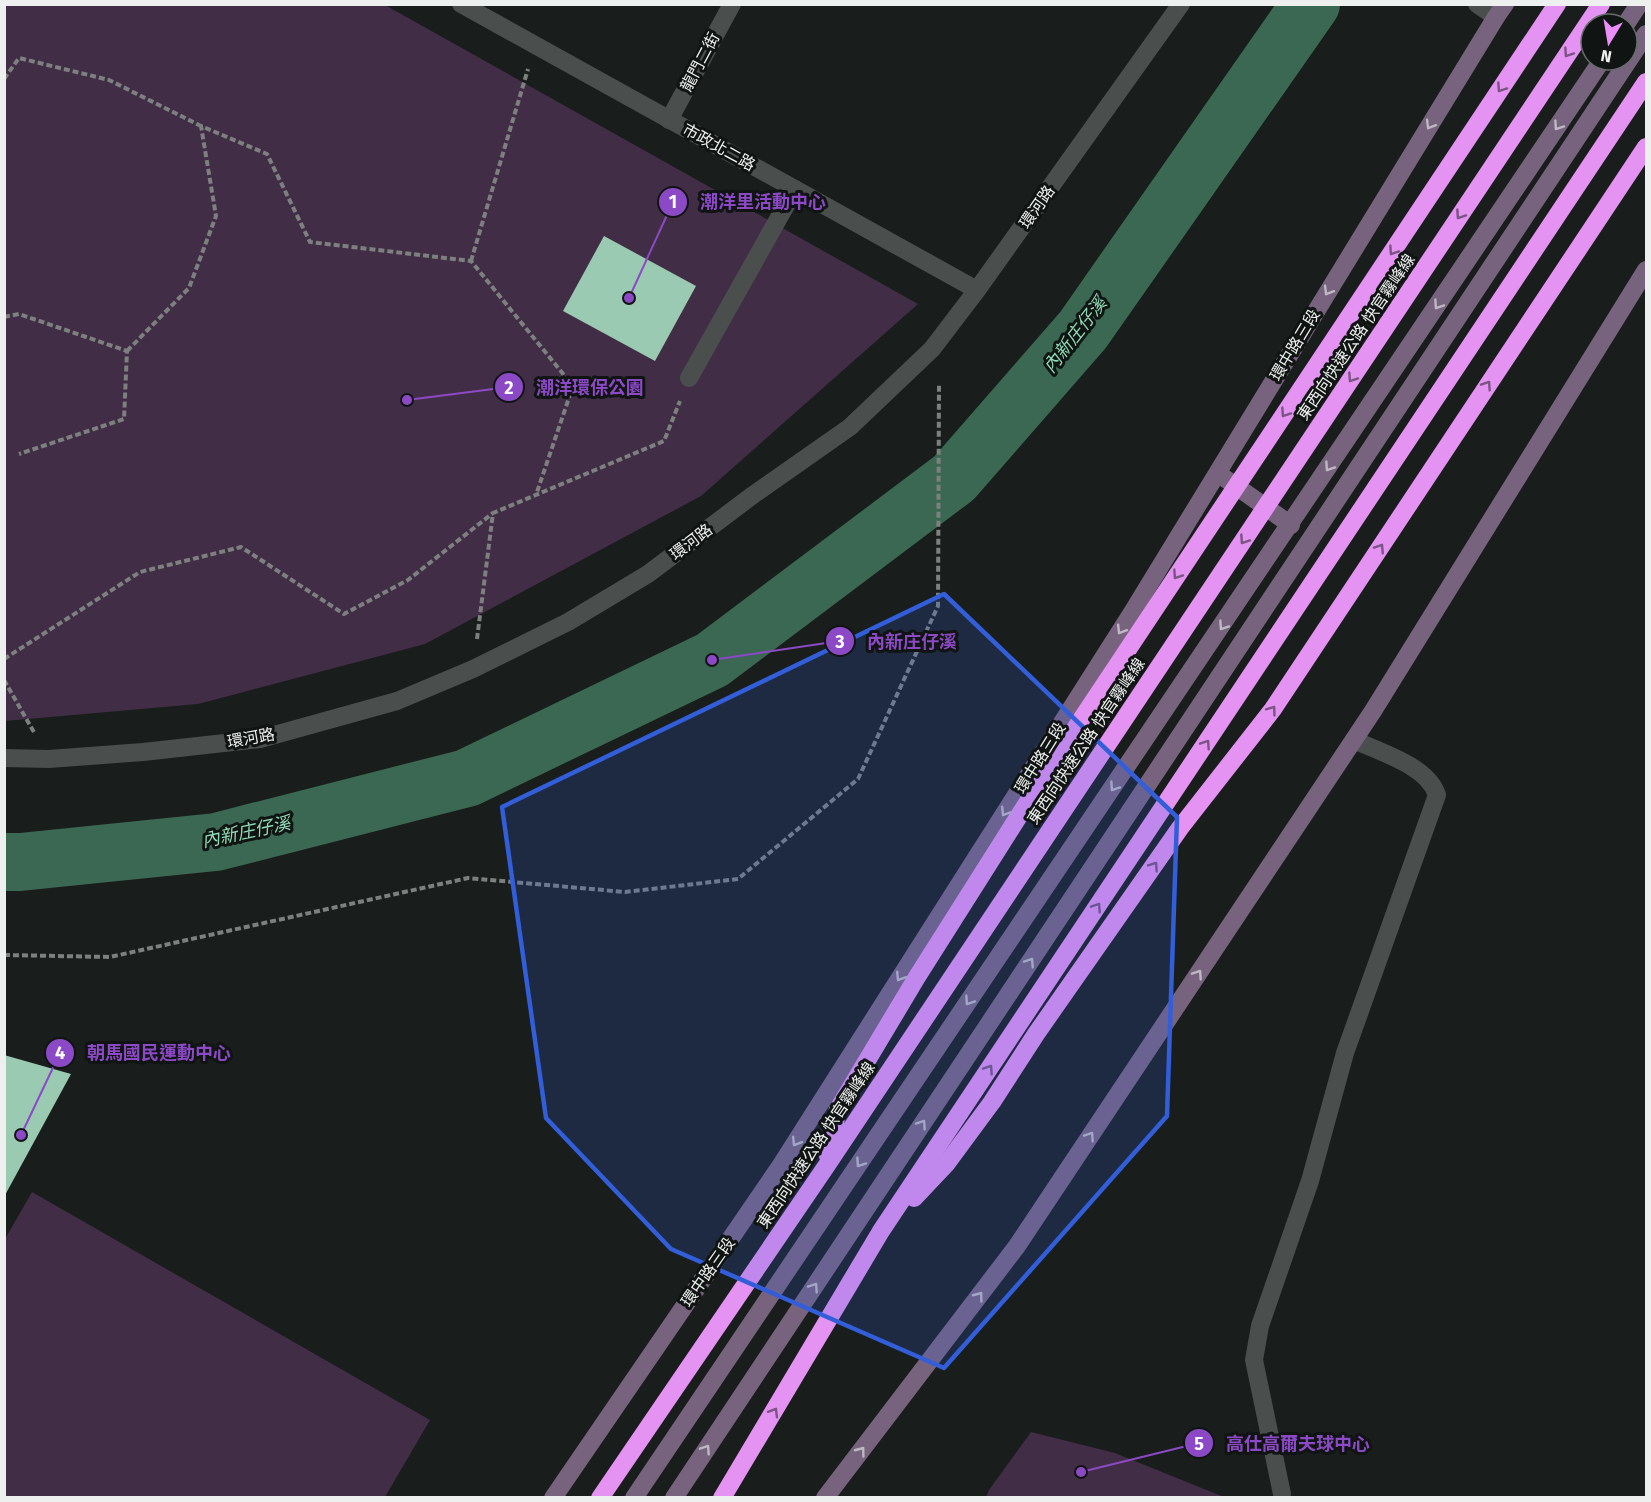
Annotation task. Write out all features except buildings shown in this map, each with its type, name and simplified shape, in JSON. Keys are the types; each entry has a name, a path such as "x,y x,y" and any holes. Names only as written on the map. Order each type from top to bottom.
{"highway":[{"path":"827,1166 837,1109 923,967 1062,749 1557,4"},
{"name":"東西向快速公路 快官霧峰線","path":"600,1497 827,1166 1601,4"},
{"path":"722,1497 881,1232 1647,82"},
{"path":"881,1232 947,1163 992,1102 1036,1034 1180,828 1273,709 1647,147"}],"street":[{"name":"市政北二路","path":"461,4 977,290"},
{"name":"龍門二街","path":"669,120 732,4"},
{"name":"環河路","path":"4,758 49,759 143,752 260,739 398,701 473,669 568,622 648,574 753,495 850,427 932,349 977,290 1181,4"},
{"path":"1477,4 1501,11"},
{"name":"環中路三段","path":"553,1497 781,1165 1126,621 1501,11"},
{"path":"674,1497 1647,34"},
{"path":"634,1497 1291,525 1594,72"},
{"path":"689,378 795,189"},
{"path":"825,1497 1017,1246 1354,740 1647,270"},
{"path":"1217,473 1291,525"},
{"path":"1282,1494 1254,1360 1260,1326 1310,1181 1344,1053 1437,795 1434,785 1412,766 1354,740"}],"path":[{"path":"471,261 535,46"},
{"path":"4,79 19,58 110,80 201,126 267,154 310,242 471,261 573,386 536,495"},
{"path":"19,454 124,419 127,351 189,288 216,216 201,126"},
{"path":"4,317 19,314 127,351"},
{"path":"4,659 140,572 241,548 344,614 408,580 493,513 664,441 689,378"},
{"path":"4,954 110,957 468,878 625,892 738,879 858,779 938,606 939,386"},
{"path":"473,669 493,513"},
{"path":"4,680 49,759"}],"highlighted area":[{"path":"944,594 1177,817 1167,1116 944,1368 671,1249 546,1118 502,807"}],"shaded area":[{"path":"5,5 385,5 918,304 701,496 425,644 198,704 5,721"},
{"path":"32,1192 430,1420 385,1497 5,1497 5,1239"},
{"path":"1031,1432 1115,1453 1224,1497 986,1497"}],"waterway":[{"name":"內新庄仔溪","path":"4,862 216,842 467,778 712,660 954,478 1083,330 1311,4"}],"place":[{"name":"潮洋里活動中心","path":"629,298"},
{"name":"潮洋環保公園","path":"407,400"},
{"name":"內新庄仔溪","path":"712,660"},
{"name":"朝馬國民運動中心","path":"21,1135"},
{"name":"高仕高爾夫球中心","path":"1081,1472"}]}
